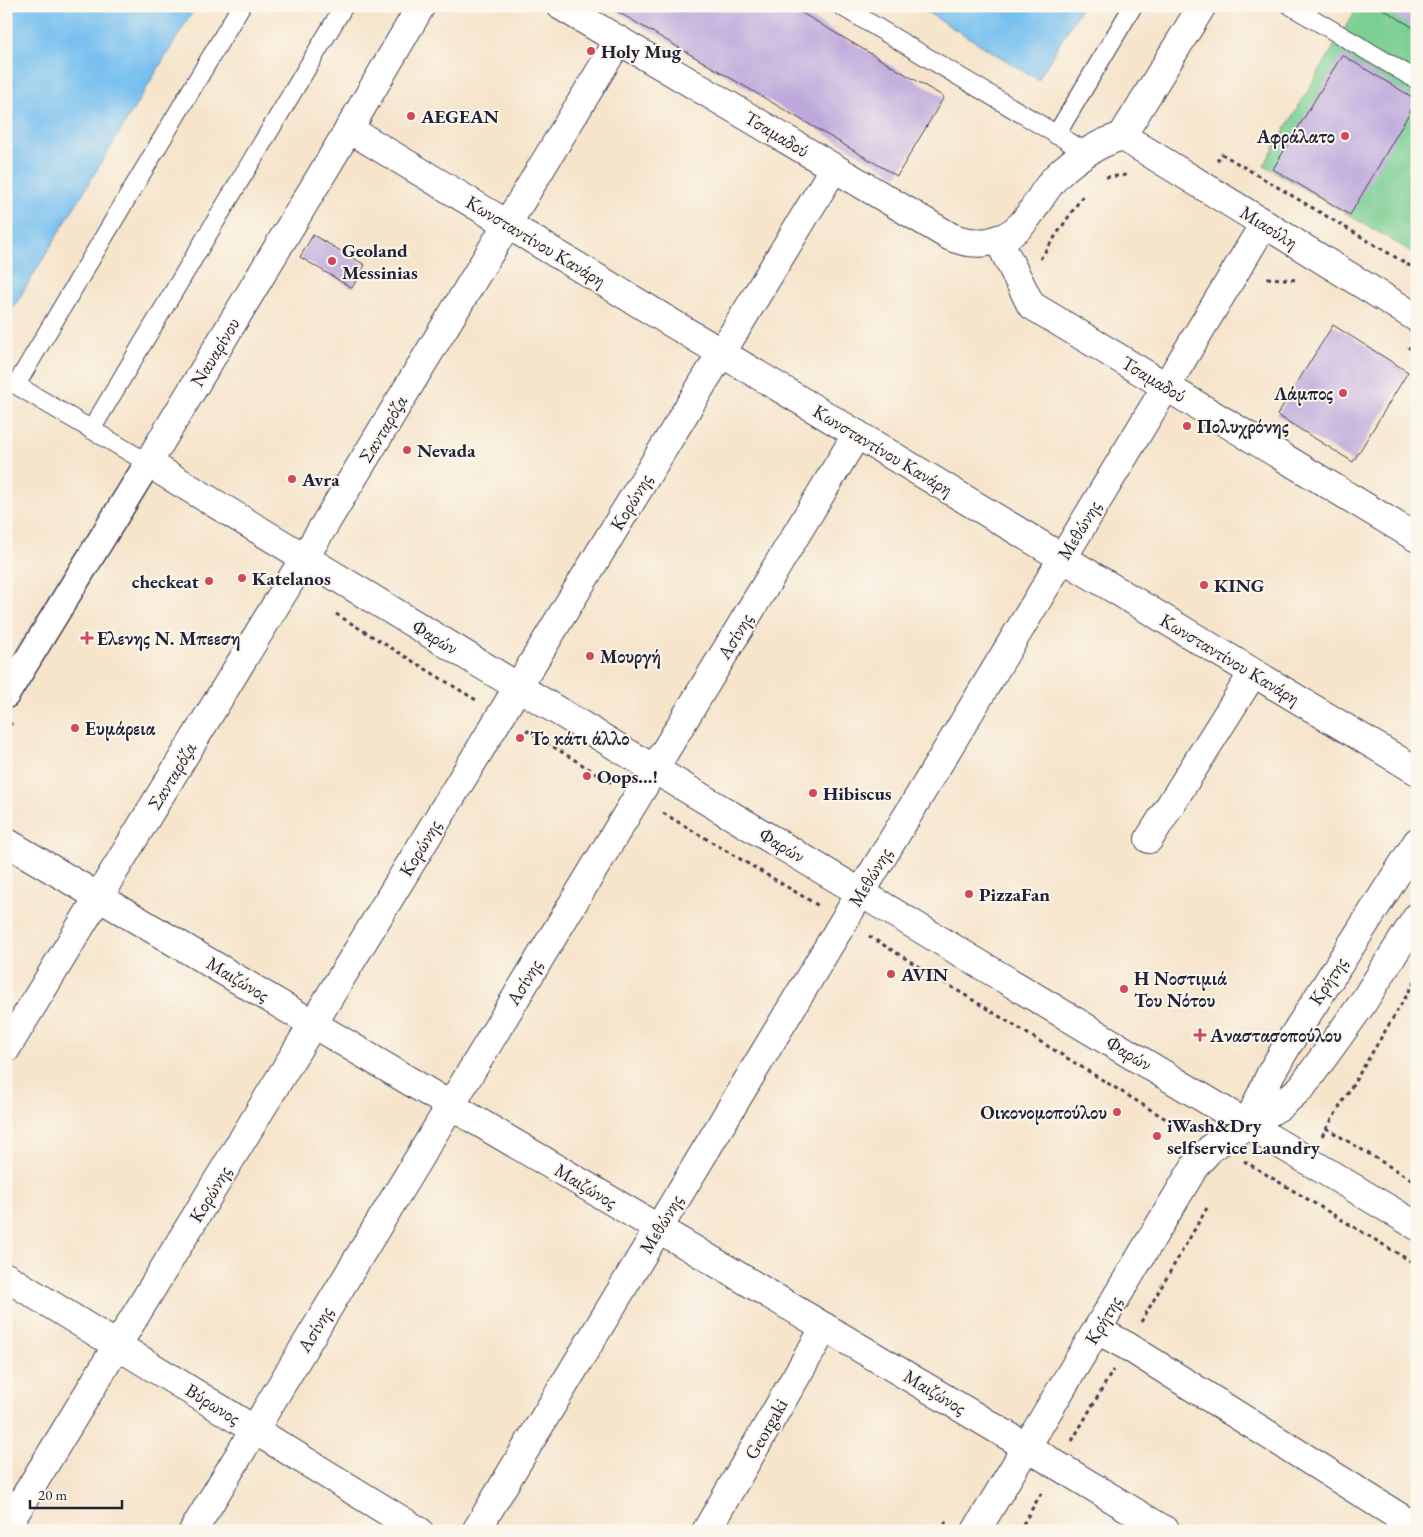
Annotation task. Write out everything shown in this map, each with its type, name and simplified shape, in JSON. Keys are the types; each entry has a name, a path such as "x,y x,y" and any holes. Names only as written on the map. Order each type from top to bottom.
{"street":[{"name":"Ναυαρίνου","path":"6,695 148,463 421,6"},
{"name":"Τσαμαδού","path":"561,6 949,236 971,243 982,243 998,239 1013,232 1022,224 1056,177 1086,152 1122,136"},
{"path":"1122,136 1202,6"},
{"name":"Σανταρόζα","path":"6,1049 619,40"},
{"name":"Κωνσταντίνου Κανάρη","path":"349,129 1417,771"},
{"name":"Μιαούλη","path":"1122,136 1417,318"},
{"name":"Κορώνης","path":"6,1528 834,168"},
{"name":"Μεθώνης","path":"476,1531 1264,224"},
{"name":"Τσαμαδού","path":"998,239 1031,305 1417,538"},
{"name":"Ασίνης","path":"193,1531 857,434"},
{"name":"Φαρών","path":"148,463 654,769 1417,1226"},
{"path":"1149,839 1253,673"},
{"name":"Μαιζώνος","path":"6,842 1166,1531"},
{"name":"Κρήτης","path":"1247,1125 1283,1052 1417,842"},
{"name":"Κρήτης","path":"976,1531 1195,1166 1212,1147 1280,1106 1302,1087 1362,1004 1417,917"},
{"name":"Βύρωνος","path":"6,1276 419,1531"},
{"name":"Georgaki","path":"706,1531 825,1327"},
{"path":"1097,1330 1127,1346 1417,1528"}],"lane":[{"path":"148,463 16,386 241,6"},
{"path":"91,430 344,6"},
{"path":"841,6 1086,152"},
{"path":"1056,134 1133,6"},
{"path":"1291,6 1417,80"}],"path":[{"path":"1201,185 1222,154 1417,270"},
{"path":"1103,177 1133,174"},
{"path":"1017,277 1031,273 1086,191"},
{"path":"1265,278 1300,281"},
{"path":"331,611 844,921 1212,1147"},
{"path":"1417,978 1326,1128 1417,1183"},
{"path":"1291,1188 1417,1265"},
{"path":"940,1531 950,1514"}],"green space":[{"path":"1358,6 1386,6 1417,25 1417,255 1264,165"}],"water":[{"path":"6,6 196,6 6,320"},
{"path":"917,6 1082,6 1038,80"}],"building":[{"path":"608,6 790,6 944,97 897,176"},
{"path":"1378,6 1417,6 1417,30"},
{"name":"Αφράλατο","path":"1342,55 1417,100 1350,215 1273,169"},
{"name":"Geoland Messinias","path":"313,235 365,265 352,288 300,257"},
{"name":"Λάμπος","path":"1333,325 1408,372 1353,462 1277,415"}],"place":[{"name":"Holy Mug","path":"591,51"},
{"name":"AEGEAN","path":"411,116"},
{"name":"Αφράλατο","path":"1345,136"},
{"name":"Geoland Messinias","path":"332,261"},
{"name":"Λάμπος","path":"1343,393"},
{"name":"Πολυχρόνης","path":"1187,426"},
{"name":"Nevada","path":"407,450"},
{"name":"Avra","path":"292,479"},
{"name":"Katelanos","path":"242,578"},
{"name":"checkeat","path":"209,581"},
{"name":"KING","path":"1204,585"},
{"name":"Ελενης Ν. Μπεεση","path":"87,638"},
{"name":"Μουργή","path":"590,656"},
{"name":"Ευμάρεια","path":"75,728"},
{"name":"Το κάτι άλλο","path":"520,738"},
{"name":"Oops...!","path":"587,776"},
{"name":"Hibiscus","path":"813,793"},
{"name":"PizzaFan","path":"969,894"},
{"name":"AVIN","path":"891,974"},
{"name":"Η Νοστιμιά Του Νότου","path":"1124,989"},
{"name":"Αναστασοπούλου","path":"1200,1035"},
{"name":"Οικονομοπούλου","path":"1117,1112"},
{"name":"iWash&Dry selfservice Laundry","path":"1157,1136"}]}
